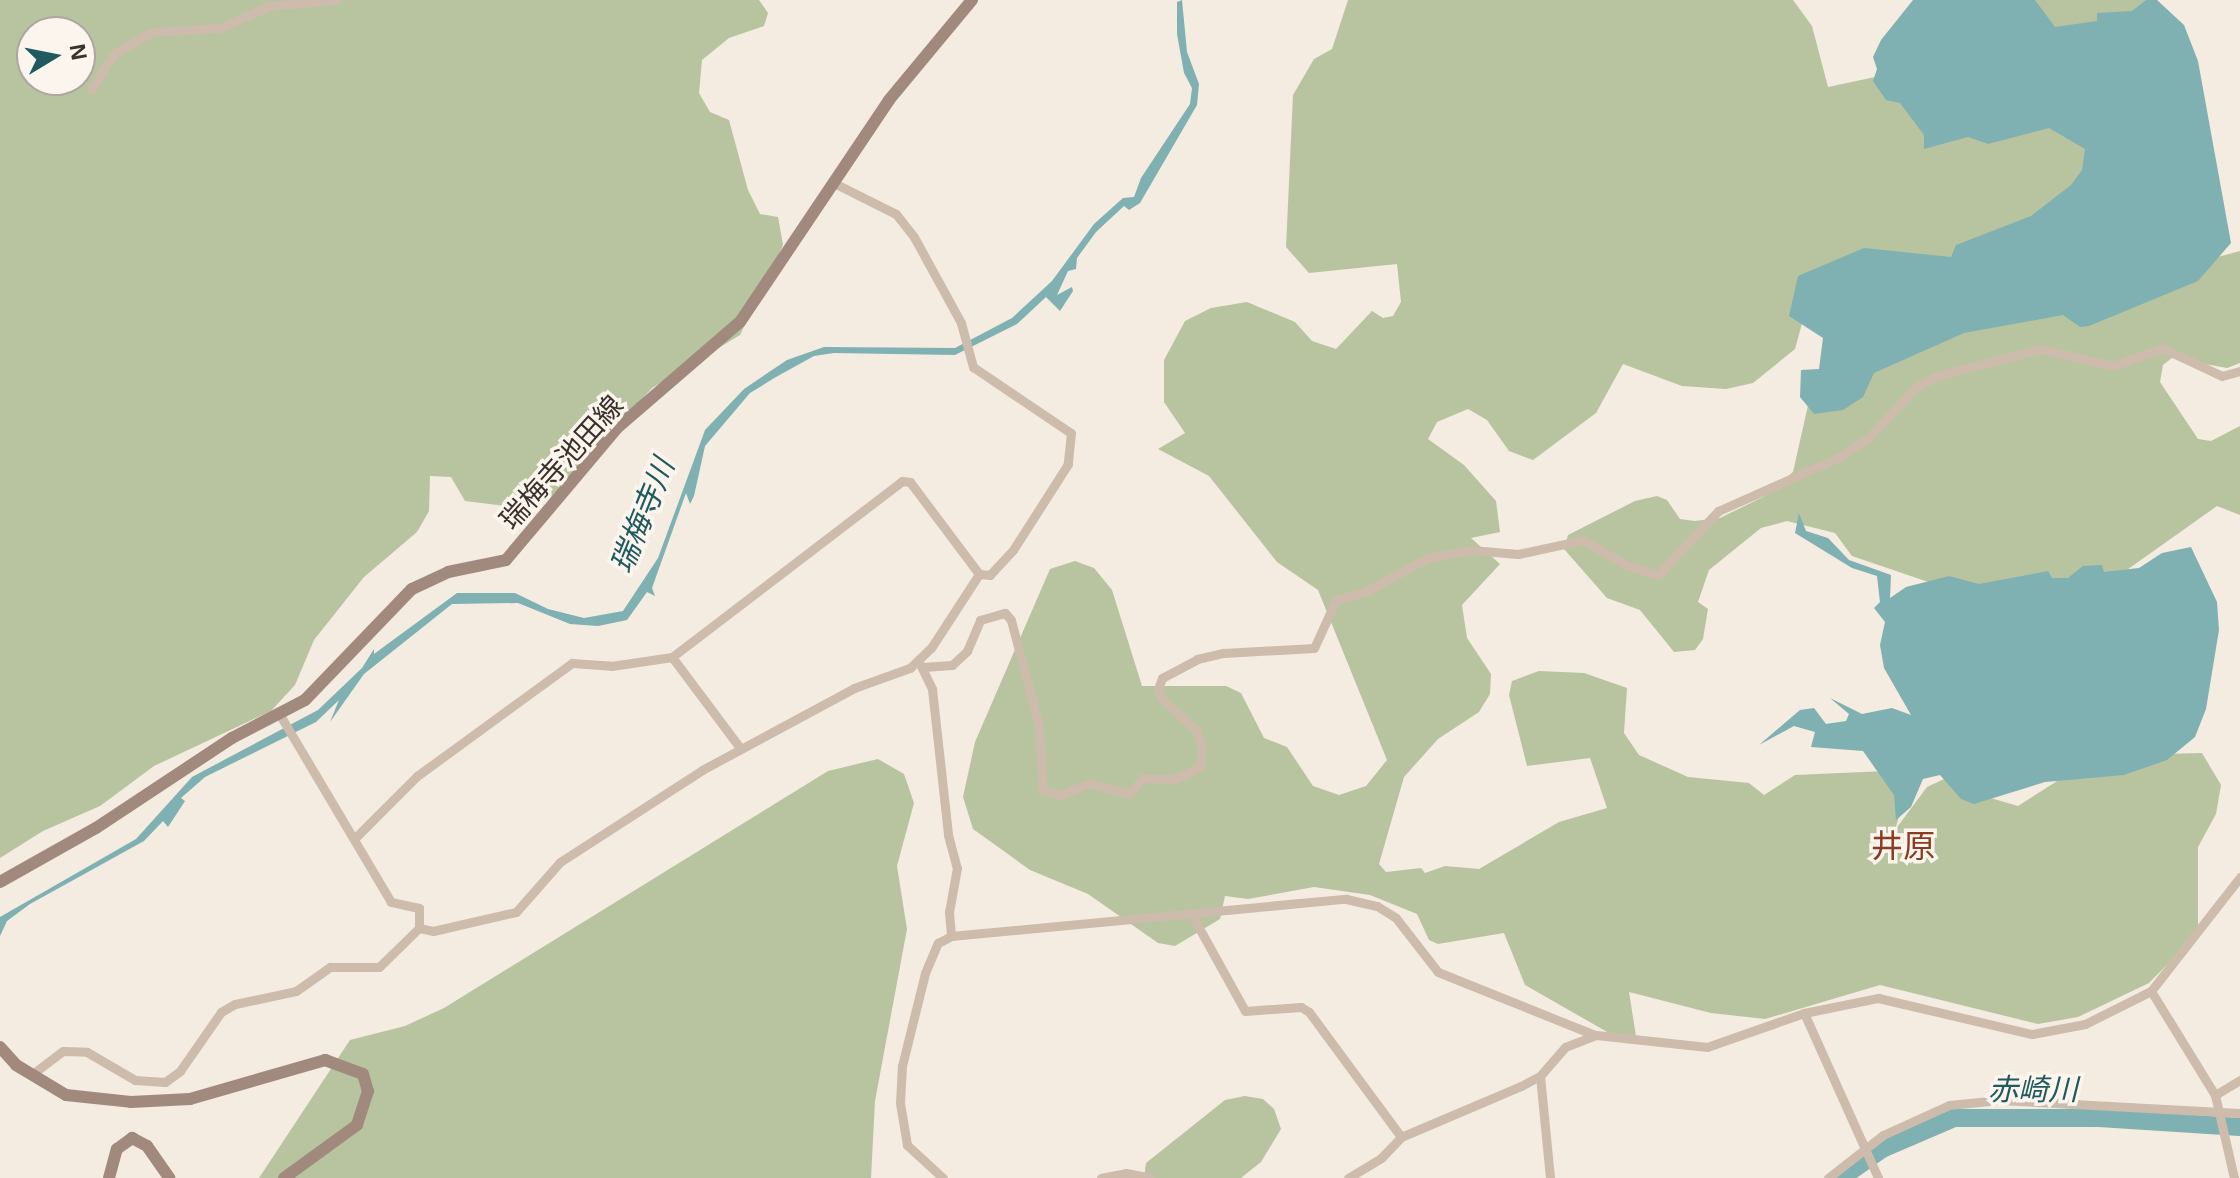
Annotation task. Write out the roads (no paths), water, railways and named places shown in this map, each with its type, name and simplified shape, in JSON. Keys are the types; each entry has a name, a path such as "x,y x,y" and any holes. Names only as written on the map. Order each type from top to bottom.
{"main road":[{"name":"瑞梅寺池田線","path":"0,882 321,688 412,589 448,572 506,560 527,541 617,428 740,322 927,49 972,0"},
{"path":"0,1047 31,1075 66,1095 131,1102 190,1099 325,1060 363,1074 368,1091 357,1125 284,1178"},
{"path":"109,1178 117,1149 132,1138 147,1146 169,1178"}],"street":[{"path":"96,82 114,54 152,32 220,28 269,6 337,0"},
{"path":"356,837 417,776 572,663 611,666 672,657 902,481 910,482 979,574 990,575 1013,550 1068,464 1073,441 1052,416 973,367 964,331 926,258 896,214 834,183"},
{"path":"419,928 433,931 516,912 560,862 740,748 854,688 921,664 952,665 967,651 980,620 1005,613 1011,620 1039,727 1043,790 1061,795 1089,783 1129,794 1143,778 1176,779 1200,767 1202,747 1196,730 1158,689 1172,670 1224,653 1314,648 1336,600 1367,591 1427,558 1471,550 1518,554 1583,540 1626,565 1658,575 1718,511 1840,457 1867,439 1915,388 1937,376 2040,349 2113,366 2162,348 2222,376 2240,371"},
{"path":"921,664 979,574"},
{"path":"672,657 740,748"},
{"path":"921,664 932,689 948,835 957,868 949,912 951,936"},
{"path":"31,1075 63,1051 87,1052 135,1080 165,1082 180,1071 221,1012 235,1004 296,991 330,967 379,967 419,928 419,908 391,902 356,837 294,744 278,712"},
{"path":"943,1178 907,1145 900,1103 902,1066 925,973 938,943 951,936 1193,917 1309,899 1346,899 1377,906 1396,918 1438,972 1596,1035 1707,1047 1804,1013 1891,999 1961,1019 2047,1034 2119,1010 2151,991 2240,877"},
{"path":"1193,917 1245,1011 1301,1007 1309,1012 1401,1137"},
{"path":"2151,991 2215,1095 2222,1112 2234,1178"},
{"path":"1804,1013 1878,1178"},
{"path":"1348,1178 1381,1158 1401,1137 1540,1076 1565,1047 1596,1035"},
{"path":"1540,1076 1550,1178"},
{"path":"2215,1095 2240,1080"},
{"path":"1828,1178 1865,1147 1916,1118 1976,1102 2240,1113"},
{"path":"1101,1178 1126,1173 1151,1178"}],"water":[{"name":"瑞梅寺川","path":"1182,0 1187,52 1199,84 1197,105 1140,203 1129,210 1124,206 1096,232 1077,258 1076,269 1068,271 1057,295 1072,287 1073,291 1060,311 1046,297 1017,324 955,355 834,353 814,356 776,377 750,393 705,446 694,496 690,504 686,493 652,588 655,596 647,592 627,620 598,626 570,624 518,603 452,604 364,674 330,722 339,700 316,722 205,777 181,798 185,801 168,827 163,821 144,841 30,904 7,921 0,936 0,917 136,839 192,777 318,710 362,668 374,649 374,654 457,593 515,593 548,609 584,618 623,611 658,558 705,430 744,389 787,360 824,347 955,348 1012,318 1052,281 1094,224 1123,198 1134,197 1141,178 1190,104 1192,88 1184,73 1177,34 1177,2"},
{"path":"1913,0 2035,0 2055,27 2097,21 2097,13 2132,11 2146,0 2157,0 2184,25 2198,61 2231,243 2198,281 2089,326 2080,327 2063,315 1964,333 1874,373 1863,397 1843,410 1814,414 1800,397 1801,370 1819,369 1823,338 1789,316 1798,276 1864,248 1951,257 1956,245 2031,216 2071,185 2082,170 2085,149 2049,128 1988,144 1968,137 1924,149 1924,135 1900,103 1886,100 1873,81 1877,69 1873,57 1881,40"},
{"path":"1799,513 1806,531 1828,538 1849,560 1891,575 1890,598 1906,587 1949,576 1979,584 2048,571 2052,578 2068,578 2083,566 2102,565 2104,572 2139,568 2162,553 2191,547 2217,602 2219,630 2206,709 2195,737 2167,760 2124,775 2045,782 1974,804 1961,799 1940,775 1923,779 1911,807 1896,820 1894,795 1863,751 1811,747 1815,732 1794,726 1759,745 1800,710 1814,708 1826,724 1846,721 1849,714 1830,698 1862,714 1892,708 1911,715 1884,668 1880,645 1885,622 1874,608 1880,602 1877,576 1852,568 1795,533"}],"waterway":[{"name":"赤崎川","path":"1841,1178 1882,1149 1954,1118 2099,1118 2240,1127"}],"district":[{"name":"井原","path":"1903,846"}]}
